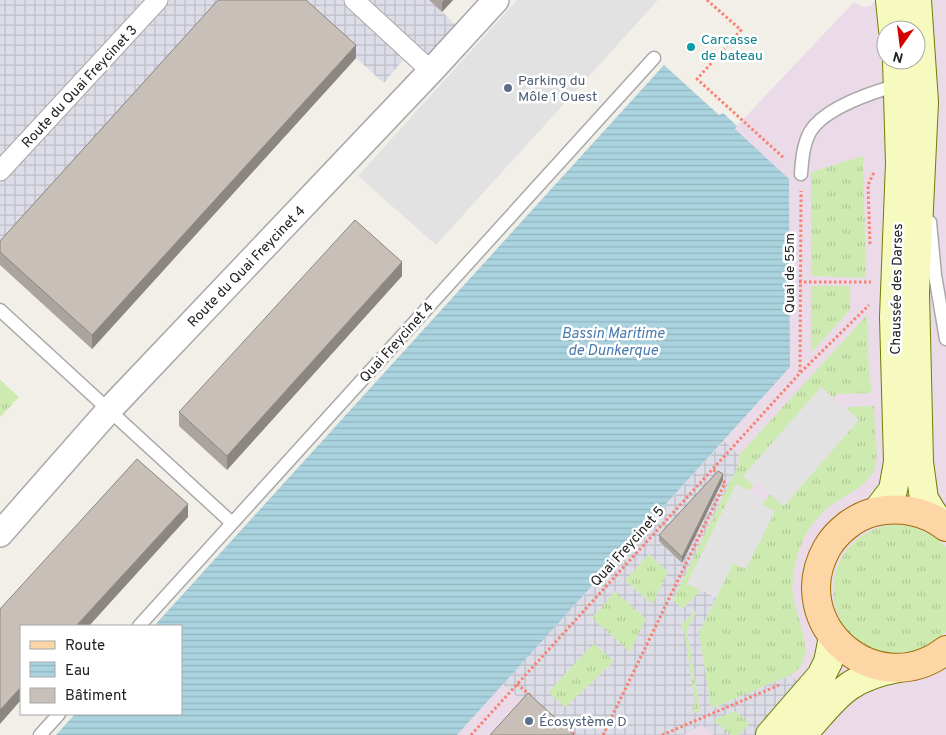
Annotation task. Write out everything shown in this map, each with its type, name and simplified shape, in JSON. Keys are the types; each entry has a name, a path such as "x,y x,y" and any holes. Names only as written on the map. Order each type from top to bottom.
{"main road":[{"name":"Chaussée des Darses","path":"917,1 923,62 923,135 915,293 919,462 924,499 942,524"},
{"name":"Chaussée des Darses","path":"877,512 893,490 898,462 894,317 900,163 898,72"},
{"path":"898,668 873,664 858,658 833,637 821,615 817,599 820,566 830,544 841,531 854,521 877,512 908,510 942,524"},
{"path":"770,735 816,684 828,662 833,637"},
{"path":"802,735 834,699 854,681 874,672 914,666 943,654"}],"street":[{"name":"Route du Quai Freycinet 3","path":"0,171 158,0"},
{"path":"354,0 431,71"},
{"name":"Route du Quai Freycinet 4","path":"0,534 109,410 496,0"}],"lane":[{"name":"Quai Freycinet 4","path":"140,625 654,58"},
{"path":"801,174 806,140 818,122 898,72"},
{"name":"Chaussée des Darses","path":"923,135 935,275 946,339"},
{"path":"0,310 232,523"},
{"path":"40,735 58,715"}],"path":[{"path":"707,0 741,30 696,79 801,174"},
{"name":"Quai de 55m","path":"800,373 801,174"},
{"path":"868,185 870,253"},
{"path":"871,272 871,289"},
{"path":"799,282 871,282"},
{"name":"Quai Freycinet 5","path":"470,735 800,373 872,302 872,312"},
{"path":"603,735 725,483 712,469"},
{"path":"517,684 531,697"},
{"path":"662,735 783,684"},
{"path":"560,722 575,735"}],"shaded area":[{"path":"0,0 230,0 0,242"},
{"path":"291,0 429,0 457,26 415,71 403,60 384,83"},
{"name":"Parking du Môle 1 Ouest","path":"517,0 658,0 436,245 358,176"},
{"path":"876,0 946,0 946,735 457,735 790,367 789,179 734,129 854,2 862,7 870,6"},
{"path":"821,387 859,420 784,506 757,483 754,486 743,476"},
{"path":"724,441 739,455 738,466 673,600 683,609 701,590 716,598 699,633 711,709 791,675 805,689 764,735 739,735 750,723 735,711 713,720 730,735 713,735 702,725 684,735 559,735 503,684","holes":["649,554 668,572 652,605 625,580","615,591 646,619 630,652 592,618","695,611 696,613 687,629 700,711 695,713 692,711 695,702 684,630 680,626","594,643 614,662 565,707 548,692"]},
{"path":"736,484 765,499 763,505 775,511 746,569 733,563 716,598 687,583"}],"green space":[{"path":"863,156 866,278 811,276 811,172"},
{"path":"811,286 850,286 850,310 811,353"},
{"path":"867,315 869,372 872,393 837,394 833,398 821,387 744,477 754,486 749,490 736,484 687,584 701,590 683,609 672,600 738,466 739,455"},
{"path":"0,380 19,397 0,417"},
{"path":"874,406 877,454 872,474 857,489 833,504 820,515 806,535 797,557 792,590 804,638 804,659 800,667 791,675 711,709 699,633 733,563 746,569 775,511 762,505 770,494 783,506 858,419 847,410 850,407"},
{"path":"890,525 913,527 921,530 940,541 946,547 946,632 926,647 903,653 875,651 854,639 840,620 834,598 835,574 845,553 863,535"},
{"path":"649,554 668,572 653,605 625,580"},
{"path":"615,591 646,619 630,652 591,618"},
{"path":"695,611 687,629 700,711 695,713 692,711 680,626"},
{"path":"593,643 614,661 565,708 548,692"},
{"path":"735,711 750,723 739,735 730,735 713,720"}],"water":[{"name":"Bassin Maritime de Dunkerque","path":"664,65 719,115 723,113 737,126 735,129 789,179 790,367 457,735 56,735 74,715 182,715 182,625 155,625"}],"building":[{"path":"218,0 306,0 356,45 92,335 0,252 0,241"},
{"path":"355,220 402,262 227,456 179,412"},
{"path":"137,459 188,504 77,625 20,625 20,688 0,710 0,609"},
{"path":"718,471 723,474 682,557 659,535"},
{"path":"528,693 574,735 490,735"}],"place":[{"name":"Carcasse de bateau","path":"691,47"},
{"name":"Parking du Môle 1 Ouest","path":"508,88"},
{"name":"Écosystème D","path":"529,721"}]}
